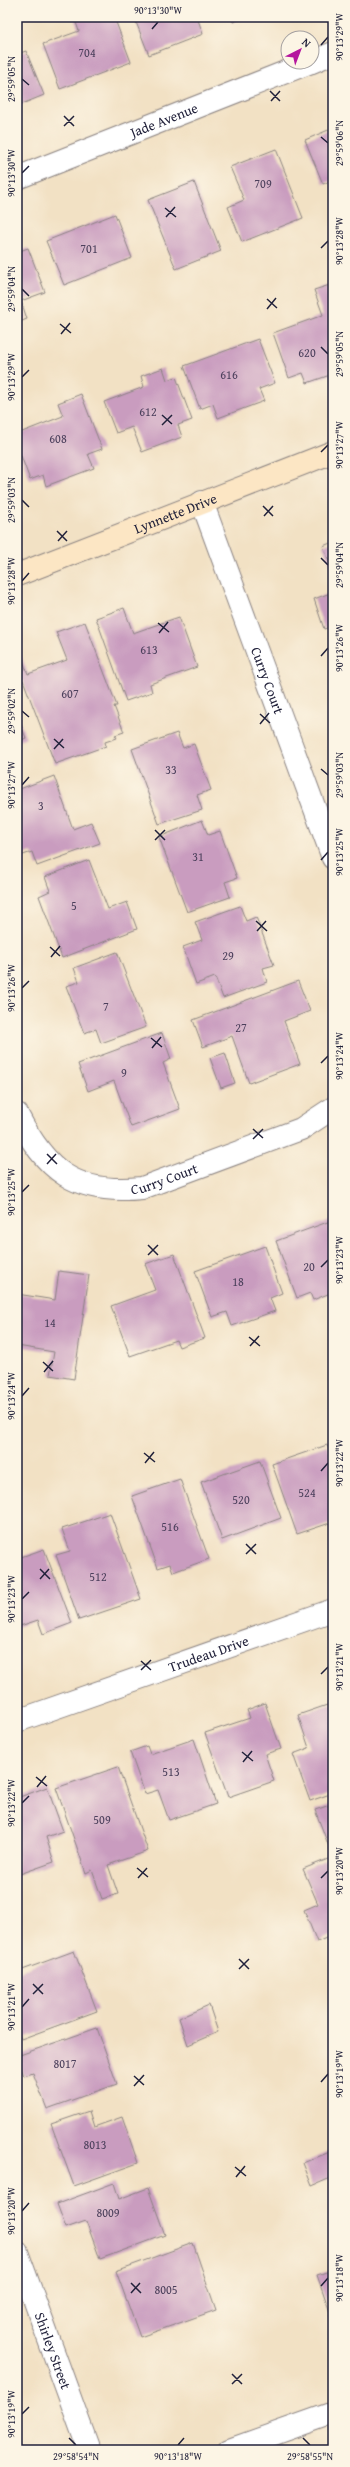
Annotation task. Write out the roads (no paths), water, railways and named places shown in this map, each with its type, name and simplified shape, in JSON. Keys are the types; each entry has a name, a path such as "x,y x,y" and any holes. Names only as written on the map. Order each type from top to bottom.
{"street":[{"name":"Jade Avenue","path":"320,59 333,53"},
{"name":"Jade Avenue","path":"17,178 292,70"},
{"name":"Lynnette Drive","path":"17,575 333,452"},
{"name":"Curry Court","path":"202,502 333,858"},
{"name":"Curry Court","path":"17,1114 29,1137 46,1161 66,1178 95,1188 119,1191 142,1188 301,1129 333,1108"},
{"name":"Trudeau Drive","path":"17,1721 333,1610"},
{"name":"Shirley Street","path":"17,2252 89,2450"},
{"path":"229,2450 333,2413"}]}
